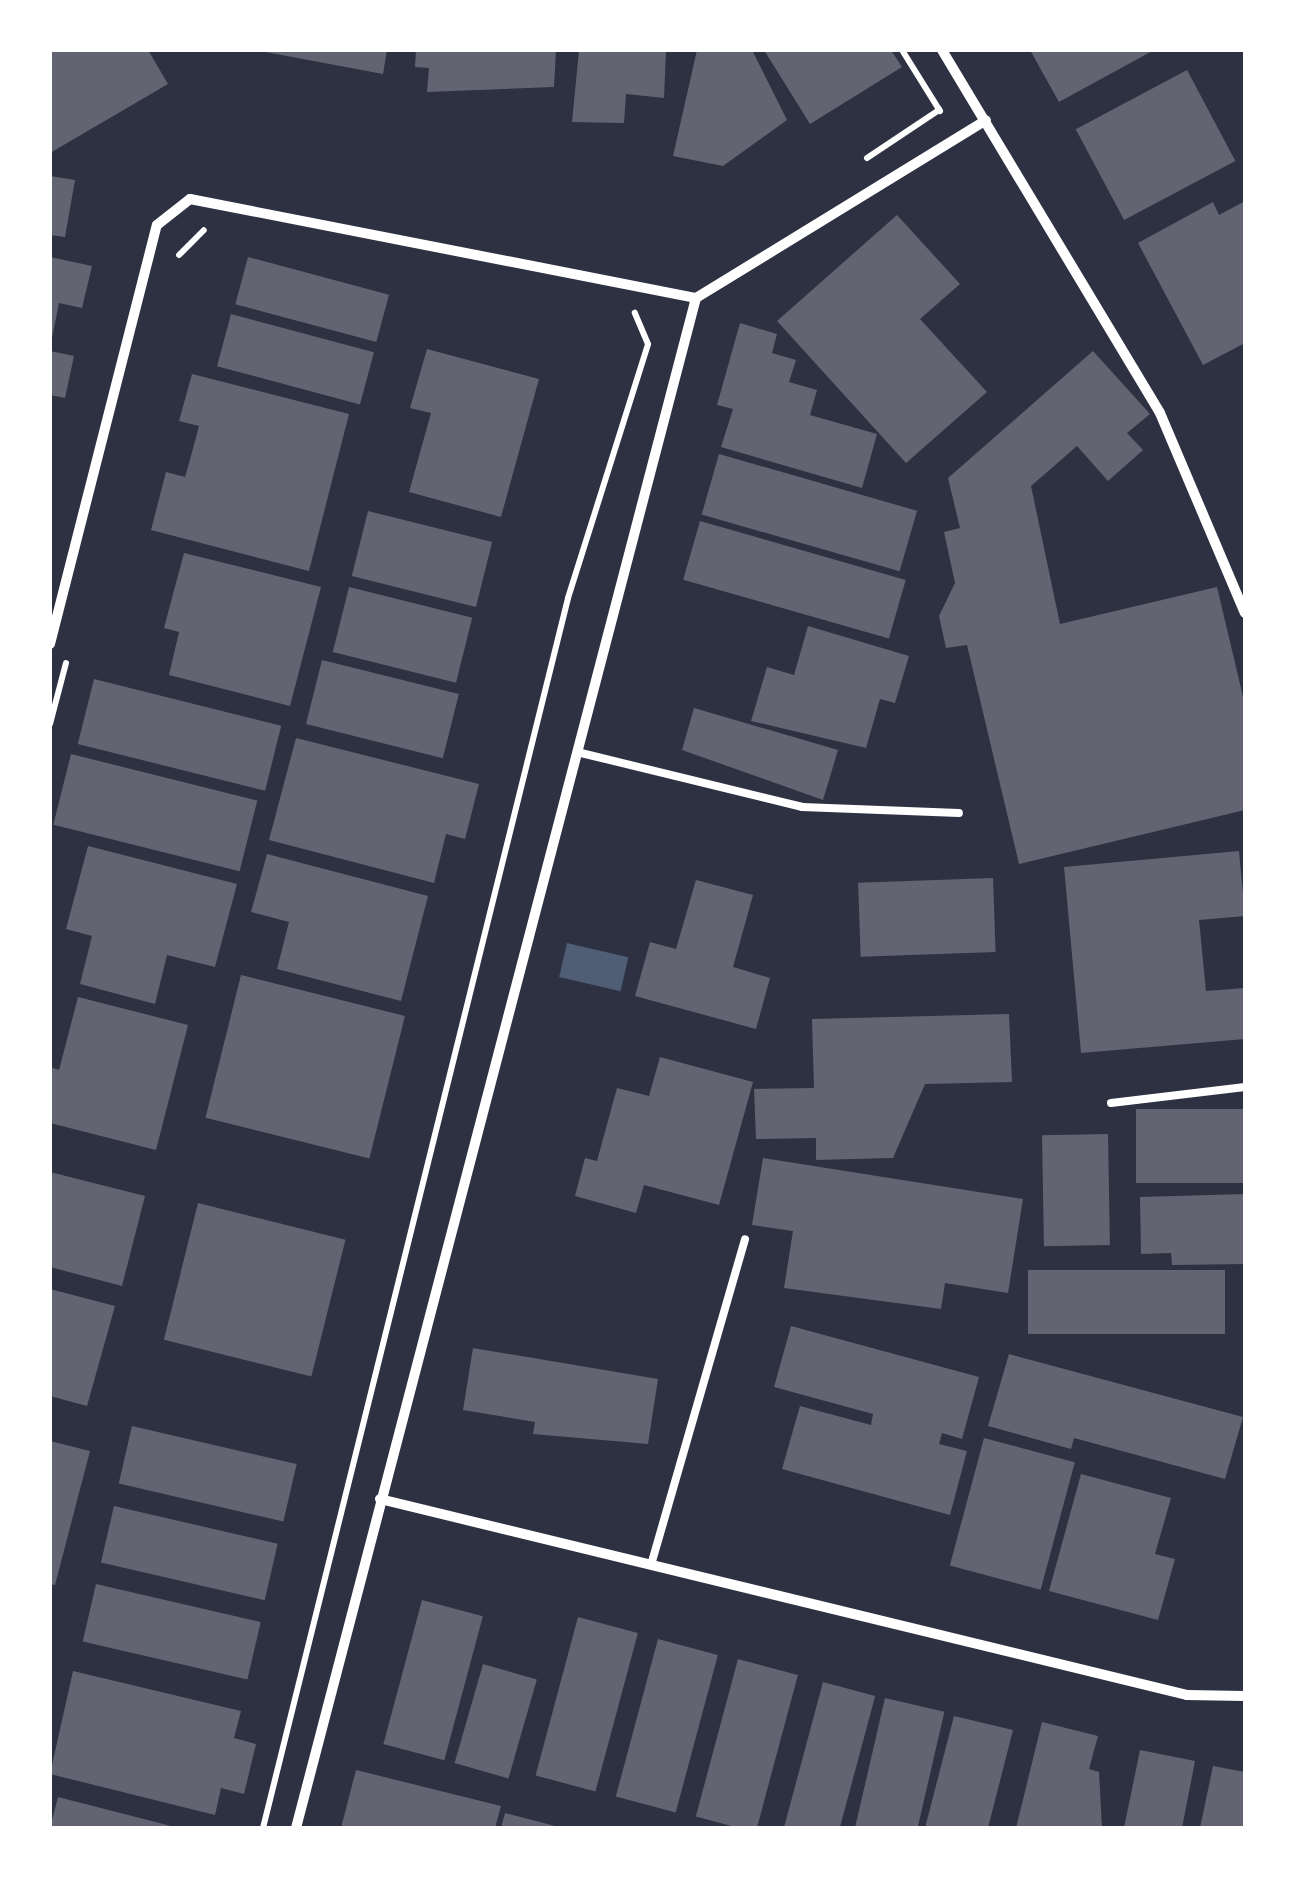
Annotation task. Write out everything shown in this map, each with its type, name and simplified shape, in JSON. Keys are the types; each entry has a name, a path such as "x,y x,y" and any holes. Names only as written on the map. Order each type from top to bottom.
{"street":[{"path":"942,50 1160,412 1245,613"},
{"path":"50,644 157,225 190,199 696,298 986,120"},
{"path":"296,1828 696,298"},
{"path":"380,1499 1187,1695 1245,1696"}],"lane":[{"path":"580,753 802,807 959,813"},
{"path":"1111,1103 1245,1087"},
{"path":"651,1565 744,1239"}],"path":[{"path":"902,50 956,138"},
{"path":"174,272 193,234 225,222"},
{"path":"263,1828 568,598 648,344 634,312 615,308"},
{"path":"50,724 70,651"}],"water":[{"path":"567,943 628,957 621,991 559,977"}],"building":[{"path":"50,50 148,50 168,84 50,153"},
{"path":"255,50 387,50 383,74"},
{"path":"416,50 556,50 554,87 427,92 429,68 415,67"},
{"path":"579,50 666,50 664,98 626,94 624,123 572,122"},
{"path":"697,50 752,50 787,120 723,166 673,156"},
{"path":"764,50 891,50 902,67 810,124"},
{"path":"1030,50 1154,50 1059,102"},
{"path":"1187,70 1235,161 1124,220 1076,129"},
{"path":"50,176 75,180 65,237 50,235"},
{"path":"1245,201 1245,343 1203,365 1138,243 1213,202 1219,215"},
{"path":"897,215 960,284 920,319 987,392 906,463 777,321"},
{"path":"50,257 92,266 82,308 59,303 52,338"},
{"path":"248,257 389,295 376,342 235,304"},
{"path":"231,314 374,352 360,404 217,366"},
{"path":"740,323 777,334 772,353 796,360 789,382 817,390 810,415 877,434 862,488 721,447 733,409 717,405"},
{"path":"427,349 539,379 501,517 409,492 431,413 410,408"},
{"path":"50,351 74,356 65,398 50,395"},
{"path":"1093,351 1150,414 1127,433 1143,450 1108,481 1077,446 1031,486 1060,624 1217,587 1245,705 1245,810 1019,864 967,645 946,648 939,616 955,583 944,532 960,528 948,478"},
{"path":"192,374 349,414 309,571 151,530 166,472 185,477 199,426 179,421"},
{"path":"719,454 917,511 900,571 702,515"},
{"path":"368,511 492,542 476,607 352,576"},
{"path":"700,521 906,580 889,639 683,580"},
{"path":"184,553 321,587 290,706 169,675 179,632 164,628"},
{"path":"349,587 472,618 456,683 333,652"},
{"path":"808,626 909,656 895,703 880,699 866,748 751,721 767,667 794,675"},
{"path":"322,660 459,694 443,758 306,724"},
{"path":"94,679 281,726 265,791 78,744"},
{"path":"694,708 838,750 823,800 682,750"},
{"path":"296,738 479,784 465,839 446,834 434,883 269,840"},
{"path":"71,754 257,800 240,871 53,825"},
{"path":"88,846 237,884 215,967 167,955 155,1004 80,984 92,936 66,929"},
{"path":"1239,851 1245,916 1199,920 1206,991 1245,988 1245,1039 1081,1053 1064,867"},
{"path":"267,854 428,896 401,1001 277,969 289,922 251,912"},
{"path":"993,878 996,952 861,957 858,883"},
{"path":"696,880 753,895 733,967 770,978 756,1029 635,996 650,942 676,949"},
{"path":"241,975 405,1016 369,1159 205,1118"},
{"path":"78,997 188,1025 156,1150 50,1123 50,1067 59,1070"},
{"path":"1009,1014 1012,1082 925,1084 893,1158 816,1160 816,1138 756,1139 754,1089 814,1088 812,1019"},
{"path":"660,1057 753,1082 719,1205 644,1185 636,1213 575,1196 585,1158 597,1161 617,1088 649,1096"},
{"path":"1136,1109 1245,1109 1245,1183 1136,1183"},
{"path":"1108,1134 1110,1245 1044,1246 1042,1135"},
{"path":"763,1158 1023,1199 1008,1293 945,1283 941,1309 784,1288 793,1231 752,1225"},
{"path":"50,1172 145,1196 122,1286 50,1267"},
{"path":"1245,1194 1245,1264 1172,1265 1171,1253 1141,1254 1140,1197"},
{"path":"198,1203 345,1240 311,1377 164,1340"},
{"path":"1028,1270 1225,1270 1225,1334 1028,1334"},
{"path":"50,1289 115,1306 87,1406 50,1396"},
{"path":"791,1326 979,1377 962,1439 942,1433 939,1444 967,1451 950,1515 782,1469 800,1406 871,1425 873,1414 774,1387"},
{"path":"473,1348 658,1379 648,1444 533,1434 535,1422 463,1410"},
{"path":"1009,1354 1243,1417 1225,1479 1074,1438 1071,1449 988,1426"},
{"path":"132,1426 297,1464 283,1522 119,1483"},
{"path":"984,1438 1075,1462 1041,1590 950,1566"},
{"path":"50,1441 90,1451 55,1585 50,1584"},
{"path":"1081,1474 1171,1498 1155,1554 1175,1559 1158,1620 1049,1591"},
{"path":"114,1506 278,1544 265,1600 101,1563"},
{"path":"96,1584 261,1622 247,1680 83,1641"},
{"path":"422,1600 483,1616 444,1760 383,1744"},
{"path":"578,1617 638,1633 595,1791 536,1775"},
{"path":"658,1639 718,1655 676,1812 616,1796"},
{"path":"738,1659 798,1675 757,1828 739,1828 696,1816"},
{"path":"483,1664 537,1679 508,1778 455,1763"},
{"path":"73,1671 241,1711 234,1738 256,1744 244,1794 221,1788 215,1815 50,1774"},
{"path":"823,1682 875,1696 840,1828 784,1828"},
{"path":"885,1698 944,1712 918,1828 855,1828"},
{"path":"954,1716 1013,1730 988,1828 925,1828"},
{"path":"1042,1722 1098,1736 1089,1769 1099,1772 1102,1828 1016,1828"},
{"path":"1140,1750 1195,1761 1182,1828 1124,1828"},
{"path":"1213,1766 1245,1772 1245,1828 1200,1828"},
{"path":"356,1770 501,1806 495,1828 341,1828"},
{"path":"58,1797 175,1827 50,1828"},
{"path":"505,1813 559,1827 559,1828 501,1828"}]}
